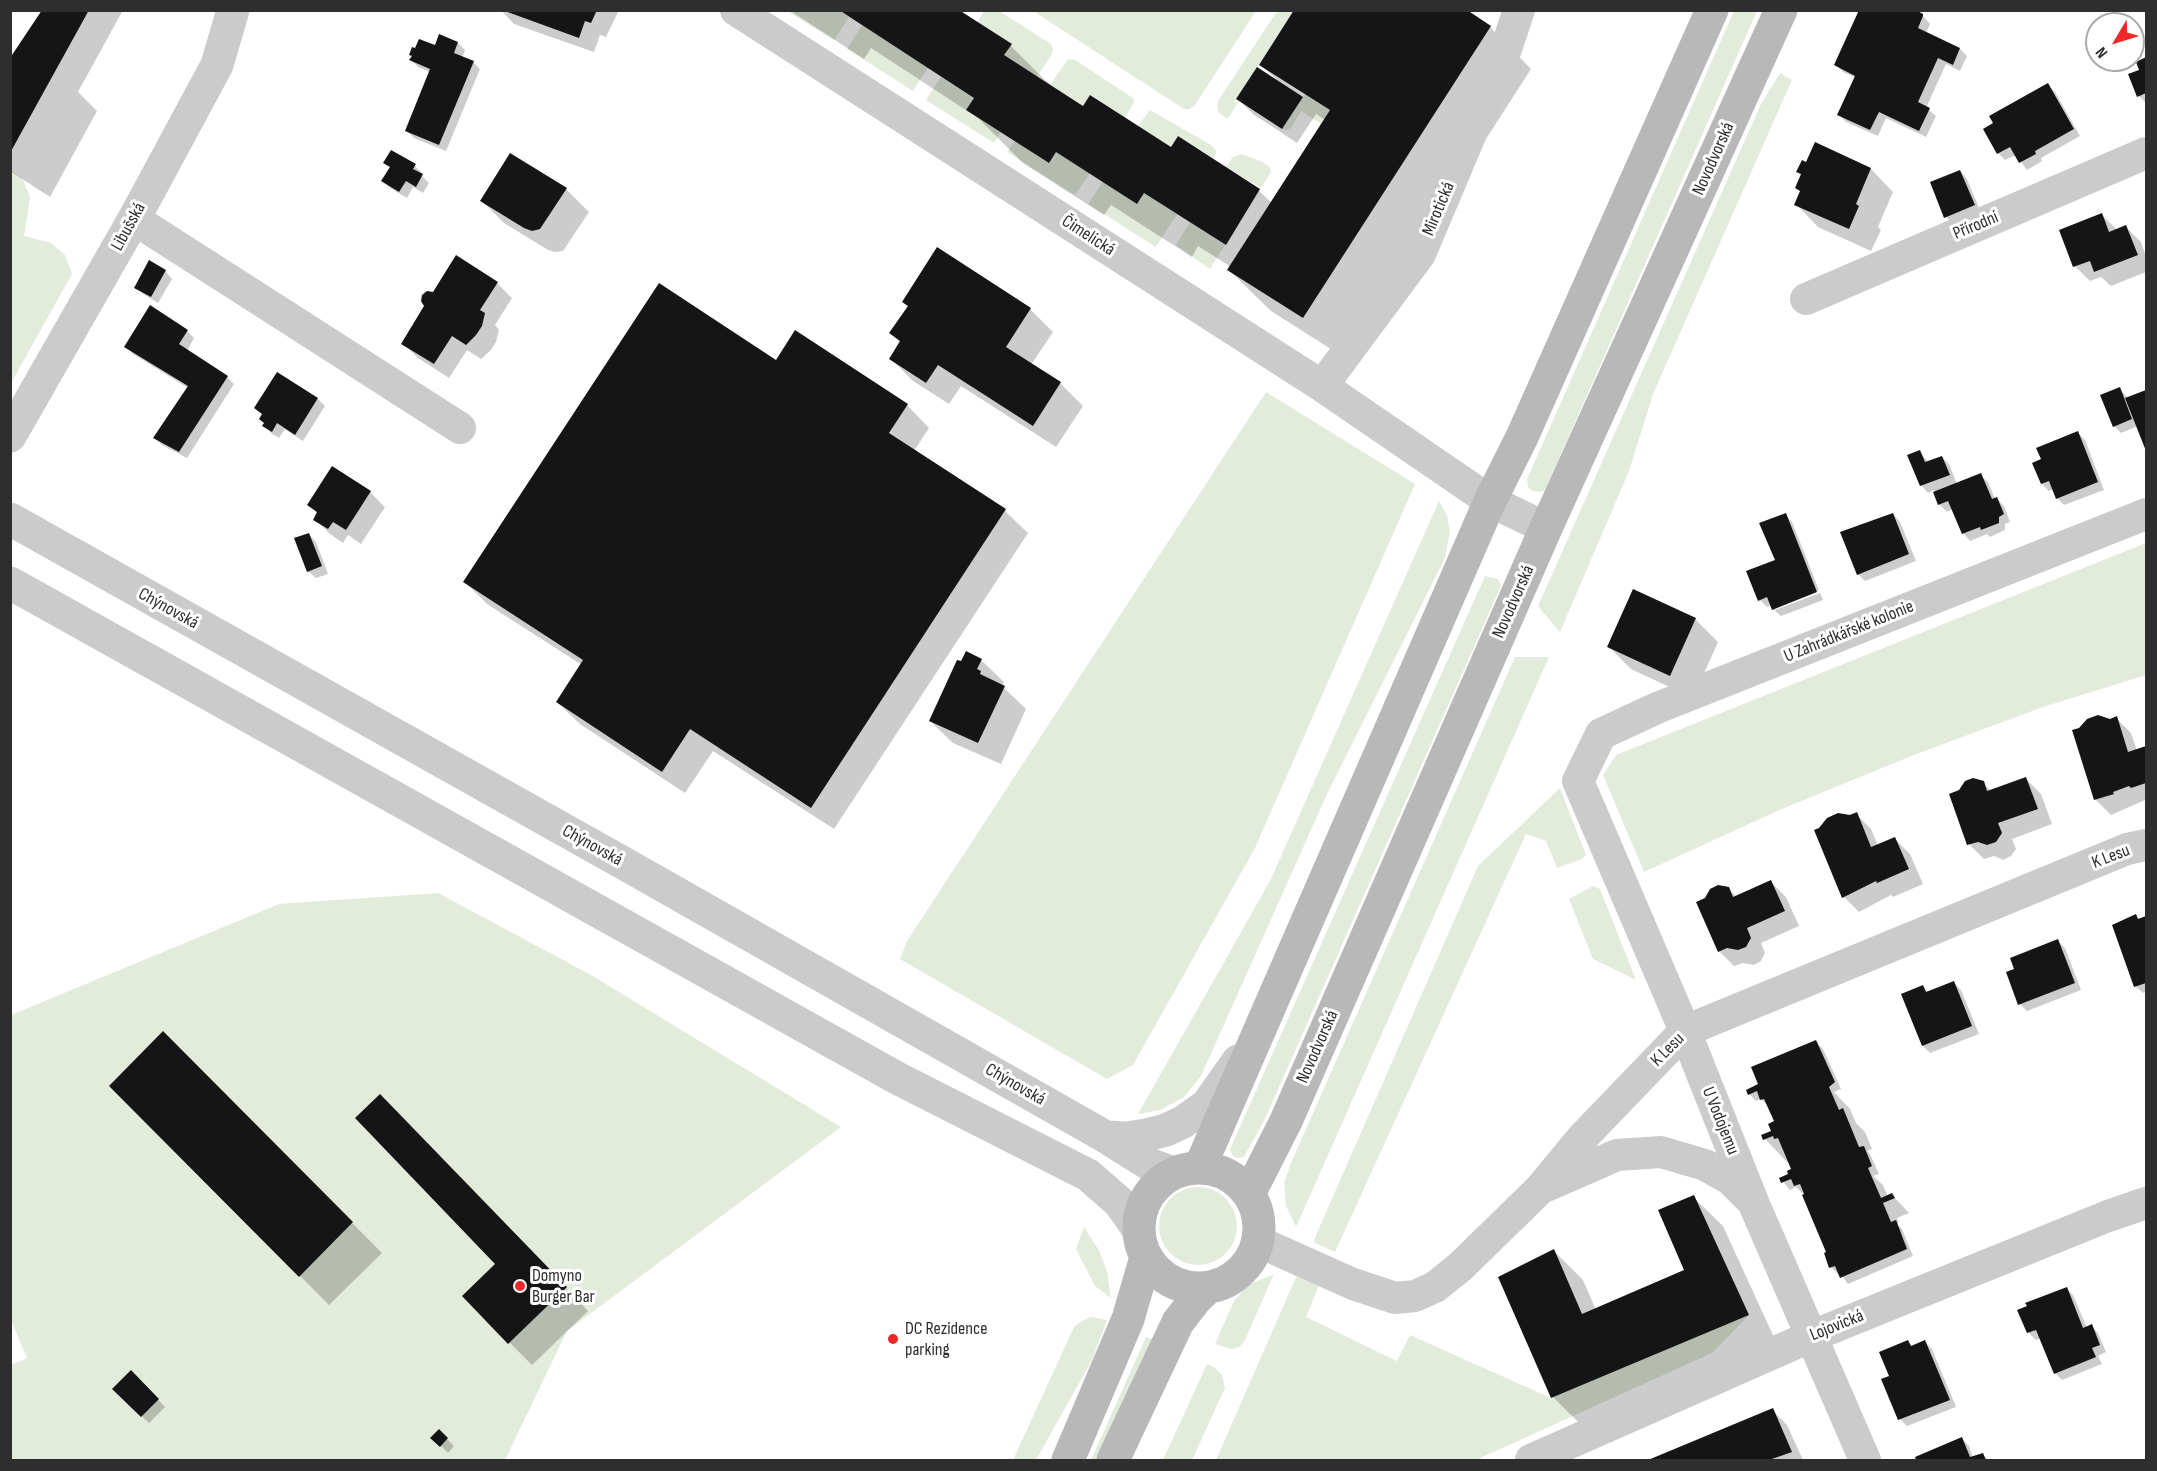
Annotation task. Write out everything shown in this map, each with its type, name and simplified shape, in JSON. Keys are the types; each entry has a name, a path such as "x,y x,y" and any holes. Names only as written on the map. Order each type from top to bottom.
{"main road":[{"path":"1186,1170 1256,1037 1490,501 1522,437 1712,10"},
{"name":"Novodvorská","path":"1249,1194 1290,1110 1546,528 1781,10"},
{"path":"1068,1461 1128,1319 1142,1243 1144,1203 1161,1181 1186,1170 1228,1175 1249,1194 1258,1217 1257,1241 1252,1255 1235,1276 1209,1287 1184,1286 1162,1275 1142,1243"},
{"path":"1113,1461 1178,1322 1209,1287"}],"street":[{"name":"Libušská","path":"10,436 134,219 217,65 233,10"},
{"name":"Čimelická","path":"736,10 1322,386 1490,501"},
{"name":"Mirotická","path":"1322,386 1420,254 1504,55 1519,10"},
{"name":"Přírodní","path":"1806,299 2146,153"},
{"path":"134,219 460,428"},
{"path":"1490,501 1546,528"},
{"name":"U Zahrádkářské kolonie","path":"1578,781 1601,734 1657,708 2146,514"},
{"name":"Chýnovská","path":"10,519 1106,1137 1149,1164 1186,1170"},
{"path":"10,583 897,1078 1088,1175 1119,1202 1142,1243"},
{"name":"U Vodojemu","path":"1578,781 1684,1031 1753,1202 1865,1461"},
{"name":"K Lesu","path":"1257,1241 1353,1284 1395,1298 1415,1296 1435,1287 1460,1267 1540,1189 1583,1137 1684,1031 2127,849 2146,845"},
{"path":"1106,1137 1126,1138 1166,1130 1196,1114 1207,1105 1256,1037"},
{"path":"1540,1189 1617,1155 1661,1152 1705,1165 1730,1179 1753,1202"},
{"name":"Lojovická","path":"1531,1461 1812,1336 2097,1220 2146,1203"}],"green space":[{"path":"787,11 839,11 849,17 834,40"},
{"path":"984,11 999,11 1051,44 1052,54 1037,77 1004,55 1011,44 977,22"},
{"path":"1033,11 1256,11 1195,105 1190,109 1184,109"},
{"path":"1277,11 1294,11 1234,103 1239,101 1228,119 1219,113 1218,101"},
{"path":"1734,11 1757,11 1545,490 1533,491 1528,487 1527,479"},
{"path":"862,25 928,68 913,91 847,49"},
{"path":"1068,59 1075,60 1133,98 1134,102 1125,118 1091,95 1083,106 1050,85"},
{"path":"1780,73 1792,80 1653,394 1629,471 1560,632 1538,606 1761,104"},
{"path":"941,77 974,98 966,110 1001,132 994,143 926,100"},
{"path":"1305,94 1330,110 1321,124 1301,111 1291,128 1282,129"},
{"path":"1150,110 1211,145 1216,150 1216,154 1213,158 1178,136 1171,147 1138,126"},
{"path":"1015,140 1048,163 1056,152 1090,173 1075,195 1007,152"},
{"path":"1241,154 1270,167 1271,172 1261,188 1226,167 1232,158"},
{"path":"11,170 22,178 30,197 24,236 51,243 65,255 72,274 11,383"},
{"path":"1103,181 1137,204 1144,193 1177,214 1156,247 1088,204"},
{"path":"1190,222 1225,245 1210,269 1176,245"},
{"path":"1266,392 1415,484 1255,848 1133,1065 1107,1079 900,959 907,941"},
{"path":"1439,501 1447,515 1450,531 1445,558 1328,792 1201,1076 1184,1097 1160,1110 1138,1114 1270,881"},
{"path":"2146,543 2146,675 2043,707 1914,755 1784,808 1644,872 1603,775 1616,755"},
{"path":"1485,576 1498,579 1501,586 1264,1121 1244,1157 1233,1157 1230,1149"},
{"path":"1515,657 1549,657 1296,1227 1286,1206 1284,1183 1290,1165"},
{"path":"1560,788 1586,855 1582,859 1557,868 1546,841 1526,834 1335,1252 1313,1242 1478,866"},
{"path":"1593,886 1600,889 1636,980 1593,959 1569,899"},
{"path":"438,893 591,975 841,1127 567,1331 505,1460 11,1460 10,1365 27,1358 10,1318 11,1015 279,904"},
{"path":"1198,1187 1213,1190 1230,1204 1237,1226 1234,1241 1220,1258 1198,1265 1183,1262 1166,1248 1159,1226 1162,1211 1176,1194"},
{"path":"1084,1227 1100,1252 1107,1272 1111,1298 1095,1286 1076,1249"},
{"path":"1274,1274 1244,1342 1239,1347 1231,1349 1215,1344 1234,1301 1248,1285"},
{"path":"1297,1275 1320,1283 1306,1317 1397,1361 1410,1335 1551,1398 1749,1315 1712,1353 1476,1460 1216,1460"},
{"path":"1091,1317 1107,1320 1092,1360 1036,1460 1013,1460 1074,1327"},
{"path":"1146,1337 1156,1341 1103,1460 1091,1460"},
{"path":"1207,1364 1222,1375 1225,1388 1192,1460 1163,1460"}],"building":[{"path":"42,10 89,10 10,153 10,58"},
{"path":"502,10 597,10 591,23 585,21 579,38"},
{"path":"839,10 959,10 1012,44 1004,55 1083,106 1090,95 1171,147 1178,136 1260,189 1226,245 1144,193 1137,204 1056,152 1049,163 966,110 974,98"},
{"path":"1294,10 1467,10 1491,26 1303,318 1227,270 1330,110 1259,65"},
{"path":"1859,10 1916,10 1923,14 1918,28 1960,48 1953,65 1938,58 1918,102 1930,108 1919,131 1879,112 1870,130 1837,115 1855,76 1834,65"},
{"path":"439,34 458,42 454,53 474,61 439,145 405,131 430,69 409,60 412,56 409,55 419,39 435,45"},
{"path":"2145,58 2146,93 2137,97 2128,74 2145,72"},
{"path":"1257,67 1303,97 1282,129 1236,99"},
{"path":"2048,83 2074,129 2019,163 2010,147 1997,154 1983,129 1993,123 1989,116"},
{"path":"1815,142 1871,168 1856,204 1859,206 1849,229 1794,205 1800,191 1795,188 1801,174 1796,172 1802,160 1806,162"},
{"path":"391,150 416,164 413,169 423,174 416,187 406,181 399,192 381,181 390,167 383,163"},
{"path":"510,153 567,188 540,229 532,231 524,228 480,201"},
{"path":"1960,170 1975,205 1944,218 1930,182"},
{"path":"2102,213 2109,232 2126,225 2138,255 2094,272 2090,261 2073,267 2059,230"},
{"path":"937,247 1031,308 1006,347 1061,382 1033,426 938,365 926,383 889,359 900,341 889,333 908,306 902,302"},
{"path":"456,255 498,282 480,310 485,313 482,326 476,335 466,345 452,336 434,364 401,344 424,306 421,301 422,295 427,291 433,292"},
{"path":"149,260 166,270 151,297 134,288"},
{"path":"659,283 776,360 795,330 908,404 889,433 1006,509 811,808 690,729 662,772 556,702 583,660 463,582"},
{"path":"150,305 188,330 179,344 228,376 179,452 153,438 188,386 124,347"},
{"path":"277,372 318,398 295,435 277,423 272,432 262,426 264,423 259,419 262,414 254,408"},
{"path":"2120,387 2132,419 2113,427 2100,395"},
{"path":"2146,390 2146,451 2125,398"},
{"path":"2078,431 2098,482 2056,499 2049,481 2041,484 2032,463 2041,459 2036,448"},
{"path":"1920,450 1925,462 1942,456 1950,475 1920,486 1907,455"},
{"path":"332,466 371,491 346,530 333,522 328,529 313,520 317,512 307,505"},
{"path":"1981,473 1992,499 1997,497 2004,514 1999,517 1999,523 1962,534 1948,501 1938,505 1933,492"},
{"path":"1786,513 1817,592 1772,610 1767,597 1758,601 1746,571 1775,560 1759,523"},
{"path":"1893,513 1909,554 1857,575 1840,532"},
{"path":"309,533 322,566 307,572 294,538"},
{"path":"1633,589 1696,618 1670,676 1607,647"},
{"path":"966,651 982,659 977,669 981,671 980,674 1005,686 978,743 929,721 957,660 961,661"},
{"path":"2098,715 2110,719 2117,716 2128,752 2146,746 2146,783 2131,788 2129,786 2113,792 2114,794 2094,800 2072,730 2079,728 2087,719"},
{"path":"2026,777 2038,809 1998,823 2002,833 1996,842 1987,845 1978,842 1967,845 1949,794 1959,790 1965,781 1973,778 1984,781 1987,791"},
{"path":"1857,812 1871,847 1895,837 1909,869 1877,883 1876,881 1842,898 1814,830 1819,828 1827,818 1838,813 1850,815"},
{"path":"1771,880 1785,911 1747,928 1751,938 1746,947 1738,950 1727,948 1718,952 1696,902 1705,898 1710,889 1718,885 1729,887 1733,897"},
{"path":"2136,914 2138,919 2146,916 2146,983 2134,987 2112,925"},
{"path":"2058,939 2075,983 2018,1005 2006,972 2014,969 2010,958"},
{"path":"1954,981 1972,1026 1922,1046 1901,994 1923,985 1926,992"},
{"path":"163,1031 353,1222 299,1277 109,1086"},
{"path":"1816,1040 1835,1082 1829,1087 1839,1110 1843,1108 1859,1147 1864,1146 1872,1166 1868,1168 1881,1198 1892,1193 1895,1198 1883,1203 1891,1222 1896,1220 1907,1249 1840,1278 1835,1266 1829,1268 1824,1253 1826,1252 1802,1195 1804,1194 1800,1184 1794,1186 1791,1179 1781,1183 1779,1178 1788,1174 1787,1171 1791,1169 1778,1138 1774,1139 1773,1136 1763,1140 1761,1135 1771,1131 1768,1124 1774,1121 1764,1099 1760,1100 1757,1091 1748,1095 1746,1090 1758,1084 1751,1067"},
{"path":"380,1094 567,1287 508,1344 462,1296 495,1264 355,1118"},
{"path":"1694,1195 1749,1315 1551,1398 1498,1277 1554,1249 1582,1314 1684,1270 1658,1210"},
{"path":"2067,1287 2083,1328 2092,1324 2100,1345 2092,1348 2096,1357 2054,1374 2036,1330 2027,1333 2017,1310 2027,1306 2025,1303"},
{"path":"1908,1340 1911,1346 1925,1340 1950,1400 1898,1420 1881,1379 1889,1376 1879,1352"},
{"path":"131,1370 159,1399 141,1417 112,1389"},
{"path":"1773,1408 1792,1452 1769,1460 1648,1460"},
{"path":"439,1429 448,1438 440,1447 430,1438"},
{"path":"1962,1437 1970,1457 1983,1453 1986,1460 1916,1460 1915,1457"}],"place":[{"name":"Domyno Burger Bar","path":"520,1286"},
{"name":"DC Rezidence parking","path":"893,1339"}]}
